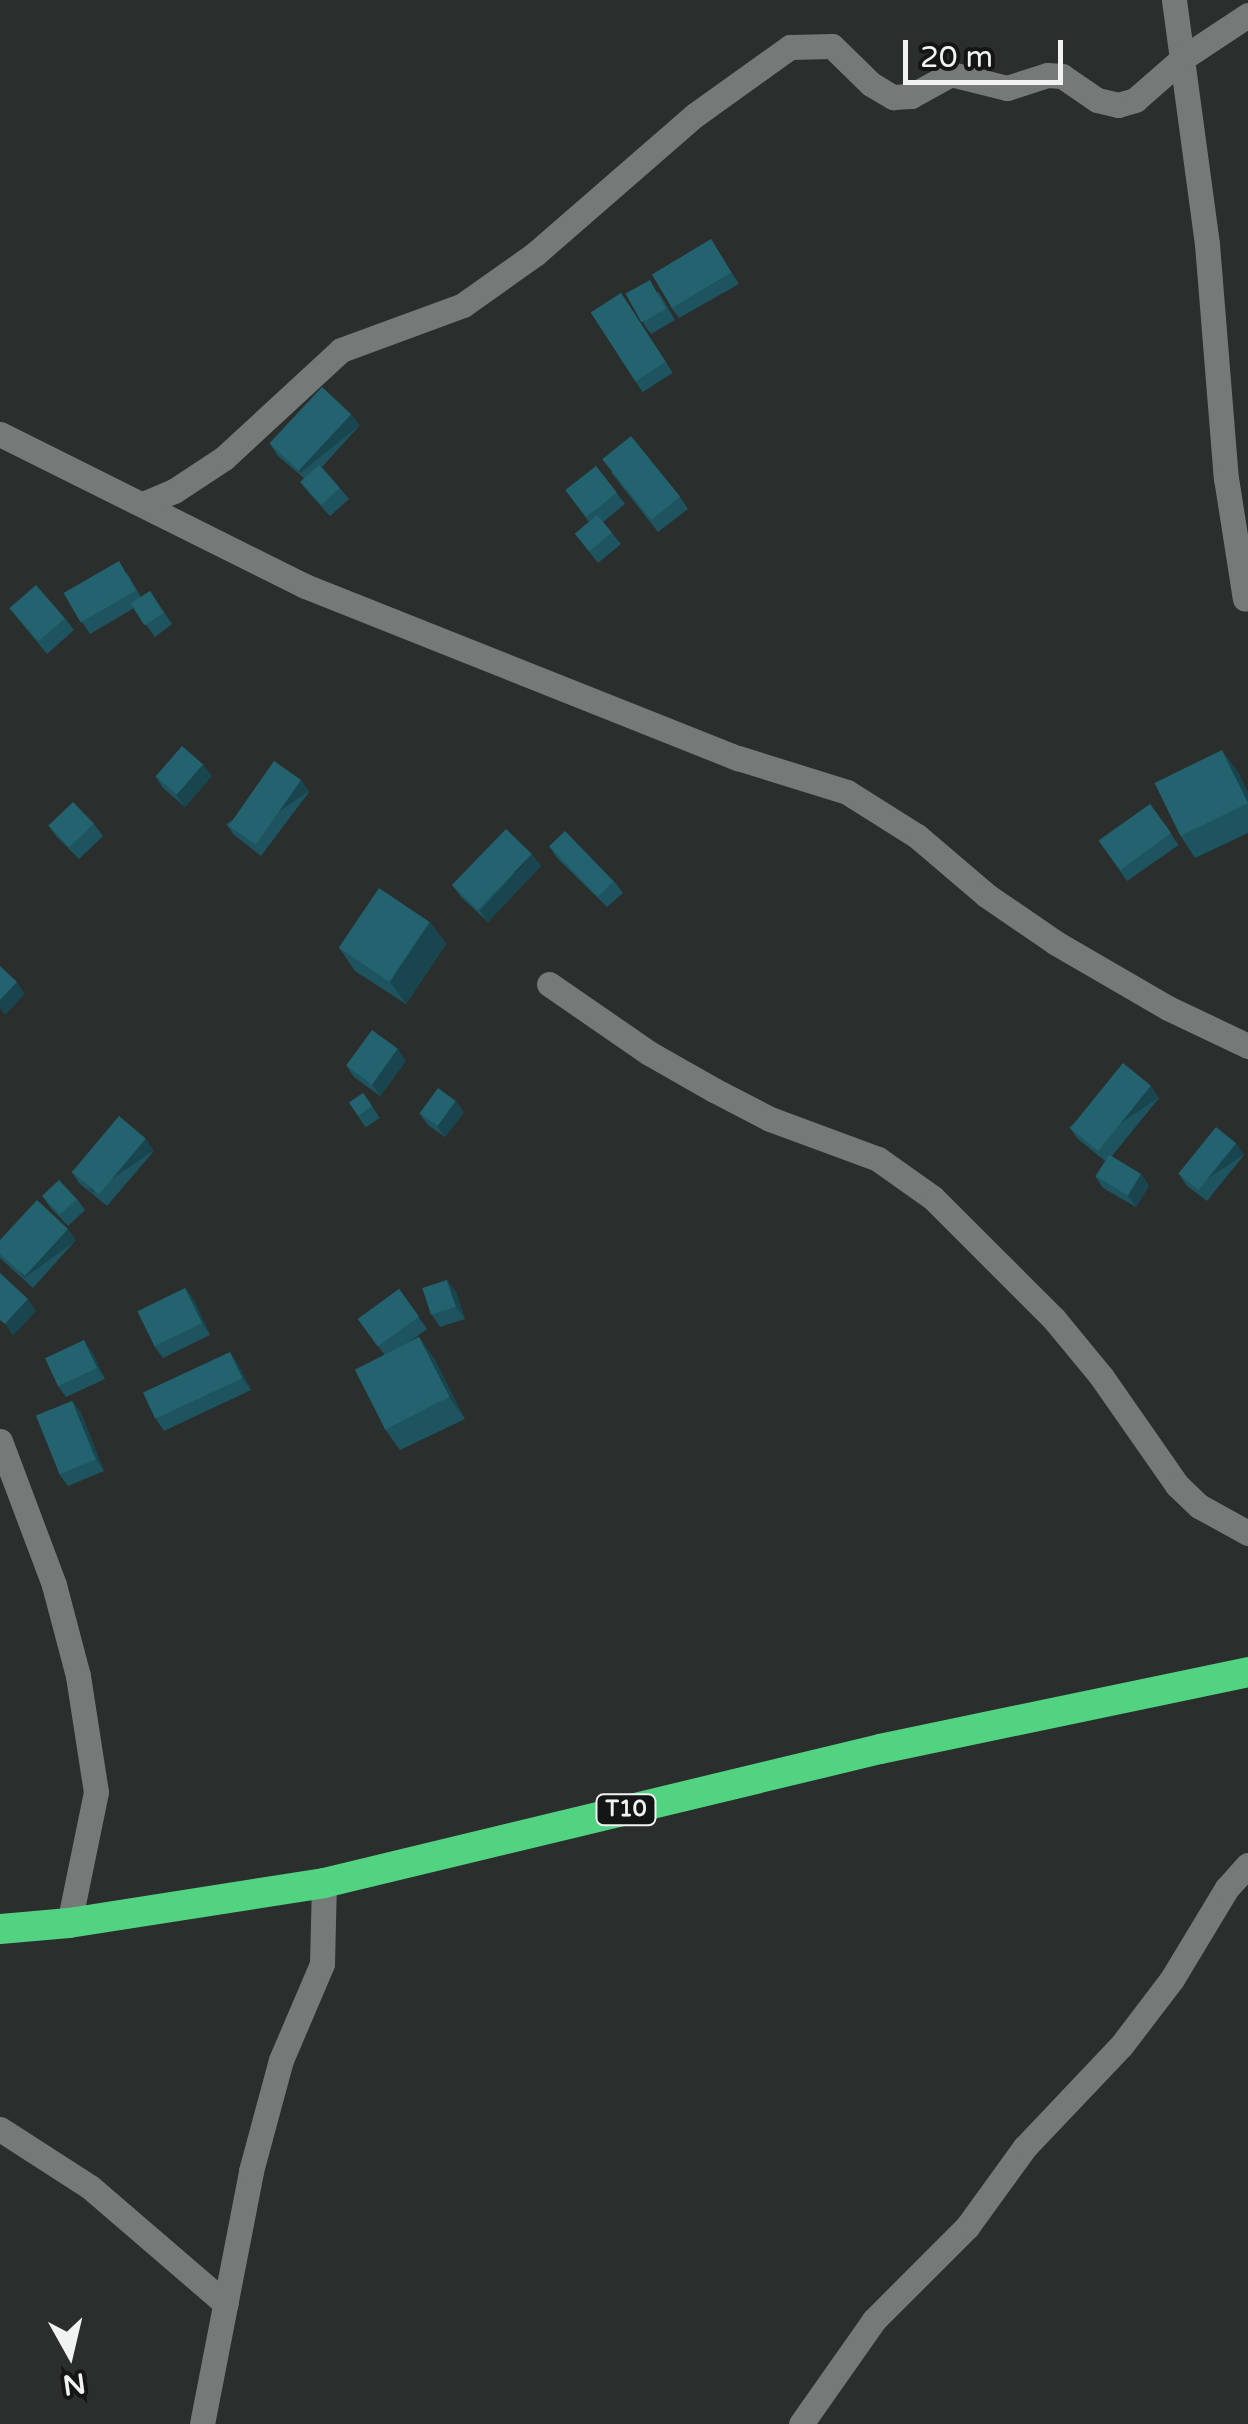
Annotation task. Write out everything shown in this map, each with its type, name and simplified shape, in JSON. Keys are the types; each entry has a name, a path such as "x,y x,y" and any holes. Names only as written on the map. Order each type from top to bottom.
{"highway":[{"name":"T10","path":"0,1929 69,1923 324,1883 880,1750 1248,1672"}],"street":[{"path":"1174,0 1207,244 1226,478 1245,600"},
{"path":"143,504 174,491 224,458 341,350 462,304 534,254 696,114 790,47 832,46 871,84 893,96 912,96 951,74 1007,88 1047,75 1062,76 1097,100 1118,105 1135,100 1182,58 1248,14"},
{"path":"0,434 305,586 440,643 738,758 847,792 917,836 986,895 1056,944 1168,1008 1248,1046"},
{"path":"549,984 648,1052 714,1090 770,1119 878,1159 933,1198 1054,1319 1101,1376 1177,1485 1198,1506 1248,1533"},
{"path":"0,1441 54,1585 78,1676 96,1792 69,1923"},
{"path":"801,2424 874,2320 966,2227 1024,2146 1120,2046 1172,1979 1226,1888 1248,1865"},
{"path":"202,2424 251,2171 281,2060 322,1964 324,1883"},
{"path":"0,2129 90,2187 226,2304"}],"building":[{"path":"711,239 731,272 672,308 652,275"},
{"path":"650,280 666,309 642,322 626,294"},
{"path":"621,293 666,362 635,381 591,313"},
{"path":"322,387 351,414 299,471 269,443"},
{"path":"631,436 680,497 651,520 602,459"},
{"path":"319,465 340,488 321,505 300,482"},
{"path":"596,466 617,493 586,517 565,490"},
{"path":"597,515 612,533 590,551 575,534"},
{"path":"119,561 136,590 81,622 64,593"},
{"path":"36,585 65,618 38,641 10,608"},
{"path":"150,591 164,613 144,625 130,603"},
{"path":"182,746 203,764 177,795 156,776"},
{"path":"1222,750 1248,803 1180,836 1155,783"},
{"path":"274,761 301,780 256,845 229,826"},
{"path":"73,802 94,824 69,847 49,826"},
{"path":"1150,804 1171,833 1120,870 1099,841"},
{"path":"506,829 532,854 478,910 452,885"},
{"path":"565,831 614,881 598,897 549,846"},
{"path":"379,888 430,922 389,982 339,948"},
{"path":"0,966 17,982 0,1000"},
{"path":"372,1030 398,1049 372,1084 346,1066"},
{"path":"1123,1063 1151,1086 1098,1151 1070,1128"},
{"path":"438,1088 456,1101 438,1126 420,1113"},
{"path":"363,1093 372,1106 358,1116 349,1103"},
{"path":"119,1116 146,1138 99,1194 72,1172"},
{"path":"1216,1127 1236,1143 1198,1190 1178,1174"},
{"path":"1109,1155 1141,1174 1128,1195 1096,1176"},
{"path":"59,1180 77,1199 60,1215 42,1196"},
{"path":"37,1200 68,1229 25,1276 0,1254 0,1240"},
{"path":"0,1273 28,1299 5,1324 0,1320"},
{"path":"447,1280 456,1307 431,1315 422,1288"},
{"path":"185,1288 202,1323 154,1346 137,1311"},
{"path":"399,1289 419,1317 378,1346 358,1319"},
{"path":"419,1337 449,1397 385,1429 355,1370"},
{"path":"84,1340 97,1368 58,1386 45,1358"},
{"path":"230,1352 242,1378 155,1419 143,1393"},
{"path":"72,1401 96,1459 59,1474 36,1416"}]}
